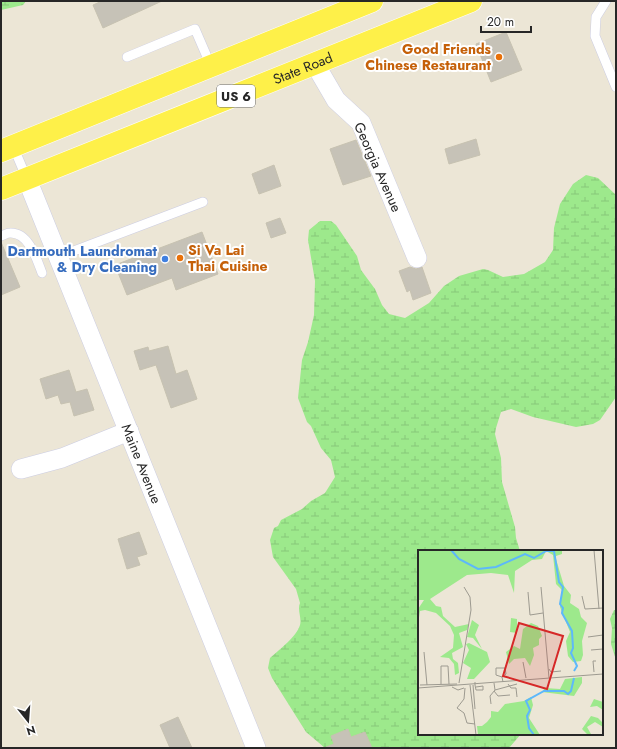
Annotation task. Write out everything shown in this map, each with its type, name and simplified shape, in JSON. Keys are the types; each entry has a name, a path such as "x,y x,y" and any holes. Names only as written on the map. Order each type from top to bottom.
{"main road":[{"name":"US 6","path":"7,149 372,1"},
{"name":"State Road","path":"1,189 471,1"}],"street":[{"name":"Georgia Avenue","path":"314,64 336,100 361,123 417,258"},
{"name":"Maine Avenue","path":"26,179 256,748"},
{"path":"20,469 62,458 128,431"}],"lane":[{"path":"606,1 596,17 595,36 616,87"},
{"path":"127,57 195,29 211,66"},
{"path":"7,149 26,179"},
{"path":"58,257 203,202"},
{"path":"1,236 9,232 16,234 31,245 42,273"}],"green space":[{"path":"1,1 26,1 23,5 1,10"},
{"path":"586,175 598,178 616,195 616,397 600,420 593,424 576,427 533,417 511,409 501,412 495,434 501,458 502,482 515,527 516,538 520,550 418,550 418,735 520,735 509,748 325,748 306,732 272,678 268,668 270,658 292,638 300,625 300,603 296,589 273,557 270,540 274,528 278,526 281,520 302,509 311,501 325,493 335,477 331,460 321,448 311,426 307,422 298,398 302,360 314,315 315,281 308,240 309,230 320,221 331,221 336,225 357,256 361,270 375,289 382,305 389,314 405,318 429,303 444,286 459,276 483,269 503,277 524,274 545,262 553,250 554,228 560,204 573,184"},
{"path":"614,610 616,610 616,660 611,644 612,628 610,619"}],"building":[{"path":"102,1 162,1 103,28 93,5"},
{"name":"Good Friends Chinese Restaurant","path":"506,32 522,70 491,82 476,44"},
{"path":"476,139 480,155 449,164 445,149"},
{"path":"356,140 371,176 343,185 330,149"},
{"path":"274,165 281,186 259,194 252,174"},
{"path":"280,218 286,233 271,238 266,223"},
{"path":"202,232 218,274 176,290 172,278 127,295 115,265"},
{"path":"1,242 20,287 1,295"},
{"path":"410,267 416,269 422,267 431,293 413,300 410,290 407,292 399,271"},
{"path":"168,346 176,374 187,370 197,399 171,408 156,365 140,370 134,351 148,347 149,351"},
{"path":"69,370 76,392 87,389 94,410 74,416 70,402 61,404 58,395 46,399 40,379"},
{"path":"139,532 147,554 137,557 140,565 127,569 118,539"},
{"path":"178,717 192,748 170,748 160,725"},
{"path":"348,729 351,737 365,732 372,748 326,748 334,744 331,736"}],"place":[{"name":"Good Friends Chinese Restaurant","path":"499,57"},
{"name":"Si Va Lai Thai Cuisine","path":"180,258"},
{"name":"Dartmouth Laundromat & Dry Cleaning","path":"165,259"}]}
